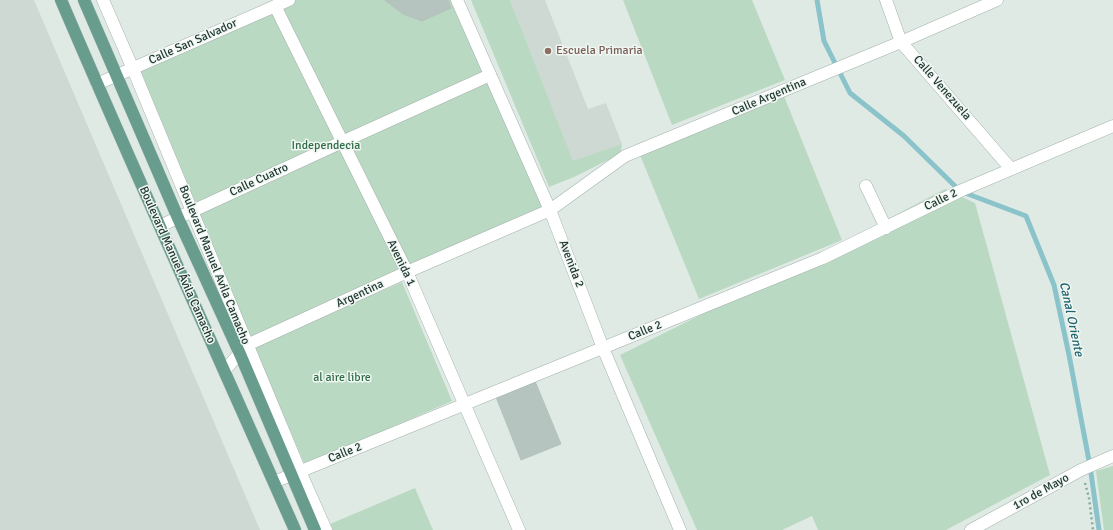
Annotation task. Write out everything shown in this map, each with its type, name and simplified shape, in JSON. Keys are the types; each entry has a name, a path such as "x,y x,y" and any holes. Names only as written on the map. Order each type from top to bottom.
{"main road":[{"name":"Boulevard Manuel Ávila Camacho","path":"62,0 97,84 295,530"},
{"name":"Boulevard Manuel Ávila Camacho","path":"84,0 178,218 243,350 296,473 315,530"}],"street":[{"name":"Boulevard Manuel Avila Camacho","path":"103,0 192,211 243,350"},
{"name":"Calle San Salvador","path":"97,84 133,69 274,3 289,0"},
{"name":"Avenida 2","path":"457,0 550,210 603,348 680,530"},
{"name":"Calle Venezuela","path":"886,0 901,42 1011,169"},
{"name":"Calle Argentina","path":"550,210 625,156 901,42 997,0"},
{"name":"Avenida 1","path":"274,3 407,272 519,530"},
{"name":"Calle Cuatro","path":"160,226 490,75"},
{"name":"Calle 2","path":"274,482 823,258 960,191 1113,126"},
{"path":"866,186 886,228"},
{"name":"Argentina","path":"224,371 243,350 407,272 550,210"},
{"name":"1ro de Mayo","path":"971,530 1081,470 1113,456"},
{"path":"296,473 326,530"}],"path":[{"path":"1081,470 1089,498 1093,530"}],"shaded area":[{"path":"0,0 34,0 260,530 0,530"},
{"name":"Escuela Primaria","path":"510,0 545,0 588,109 606,103 622,144 573,162"}],"green space":[{"name":"Independecia","path":"292,0 454,0 545,209 251,338 134,69"},
{"path":"471,0 510,0 573,161 622,144 620,154 574,177 549,187"},
{"path":"623,0 752,0 785,80 672,125"},
{"path":"784,96 842,240 699,299 640,155"},
{"path":"945,189 975,203 1050,475 946,530 818,530 812,516 782,530 697,530 620,355 769,281"},
{"name":"al aire libre","path":"402,282 452,401 305,465 254,346"},
{"path":"1113,466 1113,530 1104,530 1096,471"},
{"path":"415,488 433,530 333,530 330,524"}],"building":[{"path":"385,0 448,0 451,8 422,21 403,14"},
{"path":"535,381 561,444 521,460 496,397"}],"waterway":[{"name":"Canal Oriente","path":"817,0 824,41 850,93 904,136 960,191 1026,216 1054,285 1090,466 1099,530"}],"place":[{"name":"Escuela Primaria","path":"548,51"}]}
